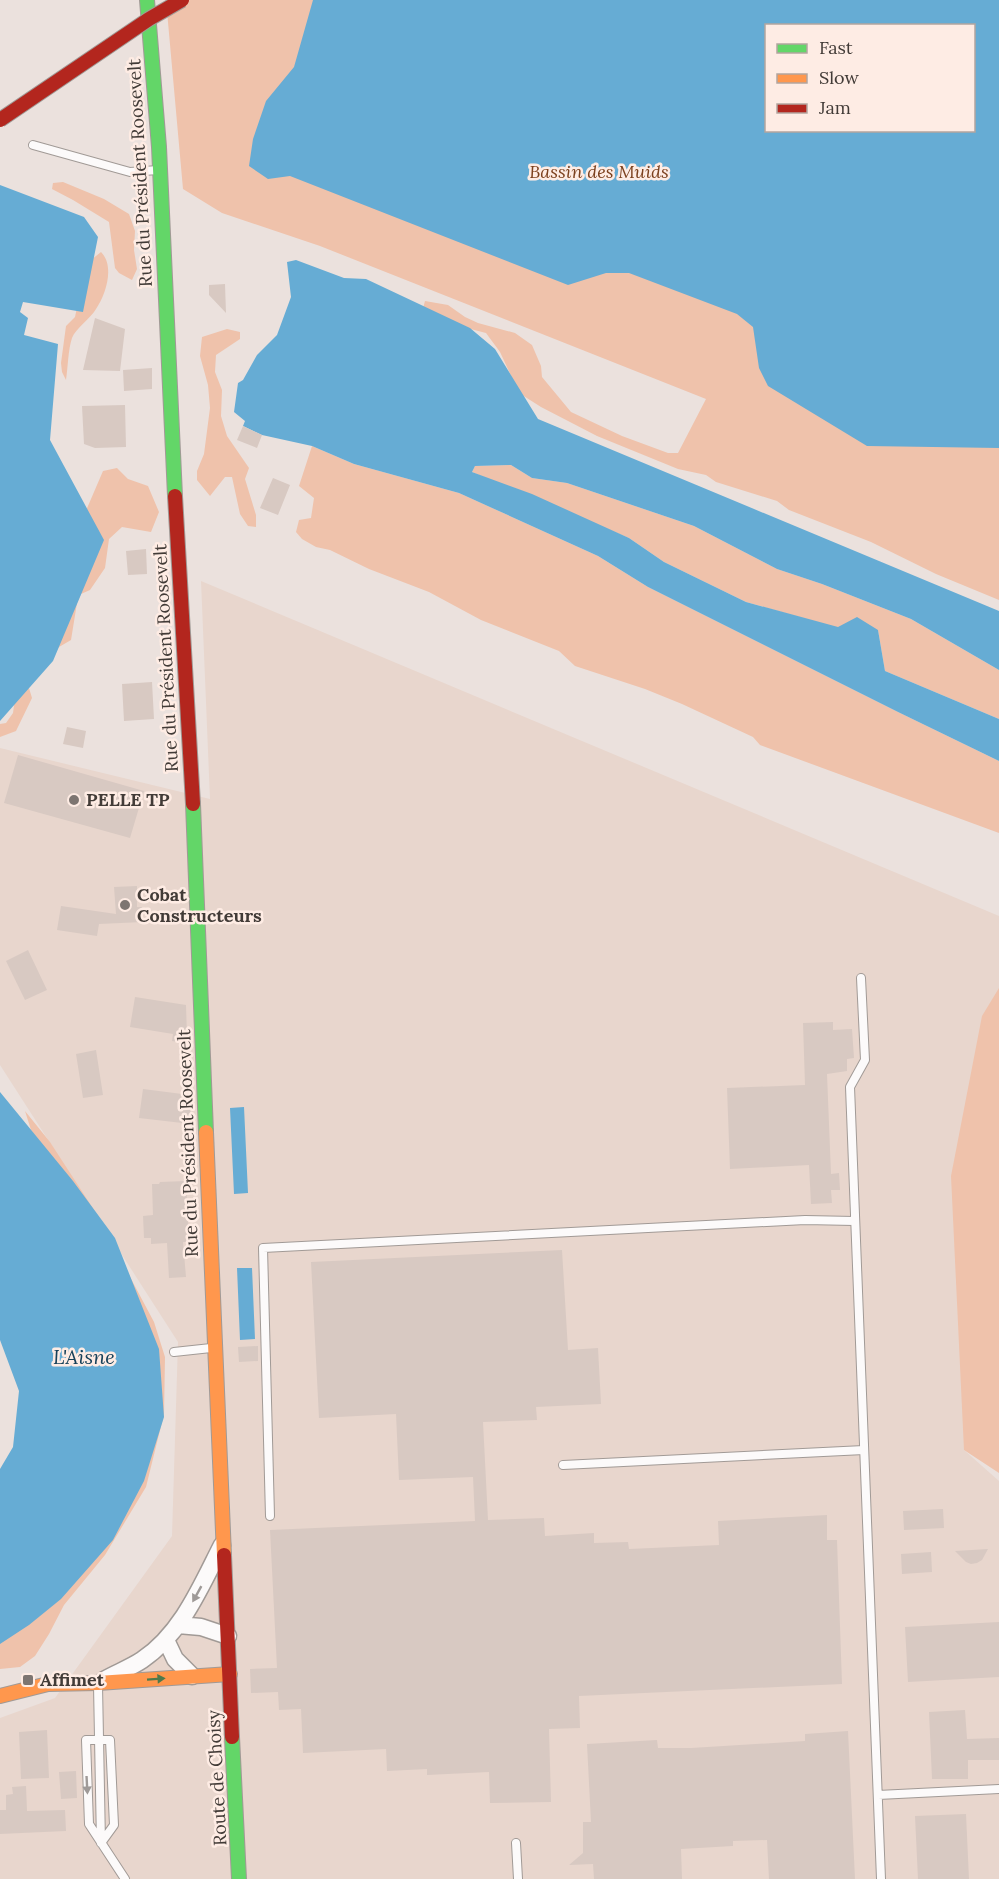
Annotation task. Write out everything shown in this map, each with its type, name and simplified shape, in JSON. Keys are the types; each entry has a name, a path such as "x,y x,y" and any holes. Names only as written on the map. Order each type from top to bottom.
{"street":[{"name":"Rue du Président Roosevelt","path":"147,0 159,147 178,565 194,828 214,1348 230,1674"},
{"path":"0,120 104,49 182,0"},
{"path":"98,1683 142,1660 166,1640 198,1593 224,1542"},
{"path":"178,1624 201,1627 228,1636"},
{"path":"166,1640 175,1659 192,1676"},
{"path":"0,1696 48,1684 230,1674"},
{"name":"Route de Choisy","path":"230,1674 239,1879"}],"lane":[{"path":"33,145 130,172 159,170"},
{"path":"861,978 865,1060 850,1087 881,1879"},
{"path":"270,1516 263,1248 805,1220 854,1221"},
{"path":"174,1352 214,1348"},
{"path":"563,1465 864,1450"},
{"path":"98,1683 101,1843"},
{"path":"101,1843 114,1825 110,1740 86,1740 89,1824 101,1843 125,1879"},
{"path":"878,1795 999,1789"},
{"path":"516,1843 518,1879"}],"shaded area":[{"path":"201,581 999,916 999,989 964,1450 999,1481 999,1879 0,1879 0,1718 55,1698 172,1536 178,1342 0,1065 0,748 210,799"}],"green space":[{"name":"Bassin des Muids","path":"166,0 999,0 999,600 936,574 871,542 789,510 777,501 716,482 706,475 678,469 597,436 541,407 519,393 500,352 486,333 428,318 422,312 425,301 448,305 478,323 515,333 532,345 541,366 542,377 571,412 622,436 668,453 678,453 706,399 320,246 222,213 183,189"},
{"path":"63,182 104,199 129,214 135,231 134,250 137,269 132,280 115,268 109,222 52,189 53,183"},
{"path":"101,252 108,265 106,288 96,309 72,338 66,380 61,363 66,326 75,317 86,264"},
{"path":"227,329 240,332 240,339 216,355 215,372 222,390 221,416 227,436 249,468 245,479 256,515 256,527 248,526 240,514 232,477 225,477 210,496 197,480 197,471 204,454 210,408 208,385 200,356 202,337"},
{"path":"312,446 354,464 459,493 598,556 648,587 999,761 999,833 760,745 753,737 682,704 575,666 559,651 481,620 429,592 369,569 330,550 316,547 302,539 296,532 299,520 311,518 314,498 299,486"},
{"path":"511,465 532,478 567,483 694,526 777,569 911,619 999,670 999,719 885,671 878,630 838,628 746,602 664,562 629,538 472,472 475,466"},
{"path":"117,468 128,479 148,486 159,512 151,532 122,527 109,539 105,568 90,590 81,594 77,603 71,640 59,647 46,662 79,527 103,471"},
{"path":"29,688 32,698 16,731 0,737 0,724 6,723 13,713 16,691"},
{"path":"999,988 999,1473 964,1450 951,1176 982,1016"},
{"name":"L'Aisne","path":"25,1111 50,1142 96,1213 154,1322 165,1357 164,1414 146,1487 105,1555 64,1605 35,1656 20,1667 0,1669 0,1632 76,1197 31,1130"}],"water":[{"name":"Bassin des Muids","path":"313,0 999,0 999,448 867,446 768,386 759,368 753,327 737,314 629,273 606,273 568,285 290,176 268,179 249,166 253,139 266,101 294,67"},
{"path":"0,185 84,217 98,237 83,312 23,302 20,312 28,318 24,335 58,344 50,440 104,540 53,661 0,721"},
{"path":"296,260 344,278 366,279 470,328 495,349 538,419 999,611 999,670 911,619 777,569 694,526 567,483 532,478 511,465 475,466 472,472 532,494 629,538 664,562 746,602 838,627 857,617 878,630 885,671 999,719 999,761 648,587 598,556 459,493 354,464 312,446 262,435 243,426 245,421 234,412 238,383 243,380 257,355 277,335 291,297 287,262"},
{"name":"L'Aisne","path":"0,1092 73,1181 115,1238 159,1349 164,1417 144,1481 113,1540 61,1599 29,1625 0,1644 0,1469 13,1447 19,1391 0,1340"},
{"path":"244,1107 248,1193 234,1194 230,1108"},
{"path":"237,1268 252,1268 255,1339 240,1340"}],"building":[{"path":"225,284 226,313 209,295 209,285"},
{"path":"95,318 125,329 120,371 83,370"},
{"path":"152,368 152,389 124,391 123,370"},
{"path":"125,405 126,447 95,448 84,444 82,406"},
{"path":"243,426 262,435 257,448 237,440"},
{"path":"273,478 290,485 278,515 260,508"},
{"path":"146,549 147,574 128,575 126,551"},
{"path":"152,682 154,719 124,721 122,684"},
{"path":"67,727 86,731 83,748 63,744"},
{"path":"18,755 144,791 130,838 4,803"},
{"path":"137,886 137,907 142,907 143,922 99,924 97,936 57,930 61,906 116,914 114,887"},
{"path":"28,950 47,990 25,1000 6,961"},
{"path":"135,997 186,1005 187,1036 184,1043 172,1041 173,1034 130,1027"},
{"path":"833,1022 833,1030 852,1029 854,1058 847,1059 847,1071 827,1074 831,1174 839,1173 840,1190 831,1190 832,1203 811,1204 809,1165 730,1169 727,1088 805,1085 803,1023"},
{"path":"96,1050 103,1095 83,1098 76,1054"},
{"path":"143,1089 190,1095 191,1124 139,1118"},
{"path":"186,1181 189,1242 183,1242 186,1277 169,1278 167,1243 151,1244 151,1238 144,1238 143,1216 153,1215 152,1184"},
{"path":"562,1250 568,1350 598,1348 601,1404 536,1407 537,1420 483,1422 488,1520 544,1518 545,1536 594,1533 594,1543 628,1542 629,1549 719,1545 718,1521 827,1515 827,1540 837,1540 842,1684 579,1696 580,1728 549,1729 551,1802 490,1803 489,1772 427,1775 427,1769 387,1771 386,1749 303,1753 301,1709 279,1710 278,1692 251,1693 250,1669 277,1668 270,1530 475,1521 473,1477 399,1480 396,1414 319,1418 311,1262"},
{"path":"258,1346 258,1361 239,1362 238,1347"},
{"path":"943,1509 944,1528 904,1530 903,1511"},
{"path":"988,1549 982,1560 971,1564 955,1551"},
{"path":"931,1552 932,1572 902,1574 901,1554"},
{"path":"999,1622 999,1677 908,1682 905,1627"},
{"path":"965,1710 967,1739 999,1738 999,1760 968,1760 968,1779 932,1779 929,1712"},
{"path":"47,1730 49,1778 21,1779 19,1732"},
{"path":"848,1731 855,1879 769,1879 767,1840 733,1841 733,1846 681,1849 682,1879 594,1879 593,1864 569,1865 583,1853 583,1822 591,1822 587,1744 657,1740 658,1748 691,1748 805,1741 805,1734"},
{"path":"76,1771 77,1798 61,1799 59,1772"},
{"path":"26,1786 27,1811 65,1810 66,1831 0,1834 0,1810 6,1810 6,1795 13,1794 12,1787"},
{"path":"966,1814 969,1879 918,1879 915,1816"}],"traffic: fast":[{"path":"147,0 159,147 175,496"},
{"path":"193,804 206,1132"},
{"path":"232,1737 239,1879"}],"traffic: slow":[{"path":"206,1132 224,1555"},
{"path":"0,1696 48,1684 230,1674"}],"traffic: jam":[{"path":"0,120 149,19 182,0"},
{"path":"175,496 193,804"},
{"path":"224,1555 232,1737"}],"place":[{"name":"PELLE TP","path":"74,800"},
{"name":"Cobat Constructeurs","path":"125,905"},
{"name":"Affimet","path":"28,1680"}]}
